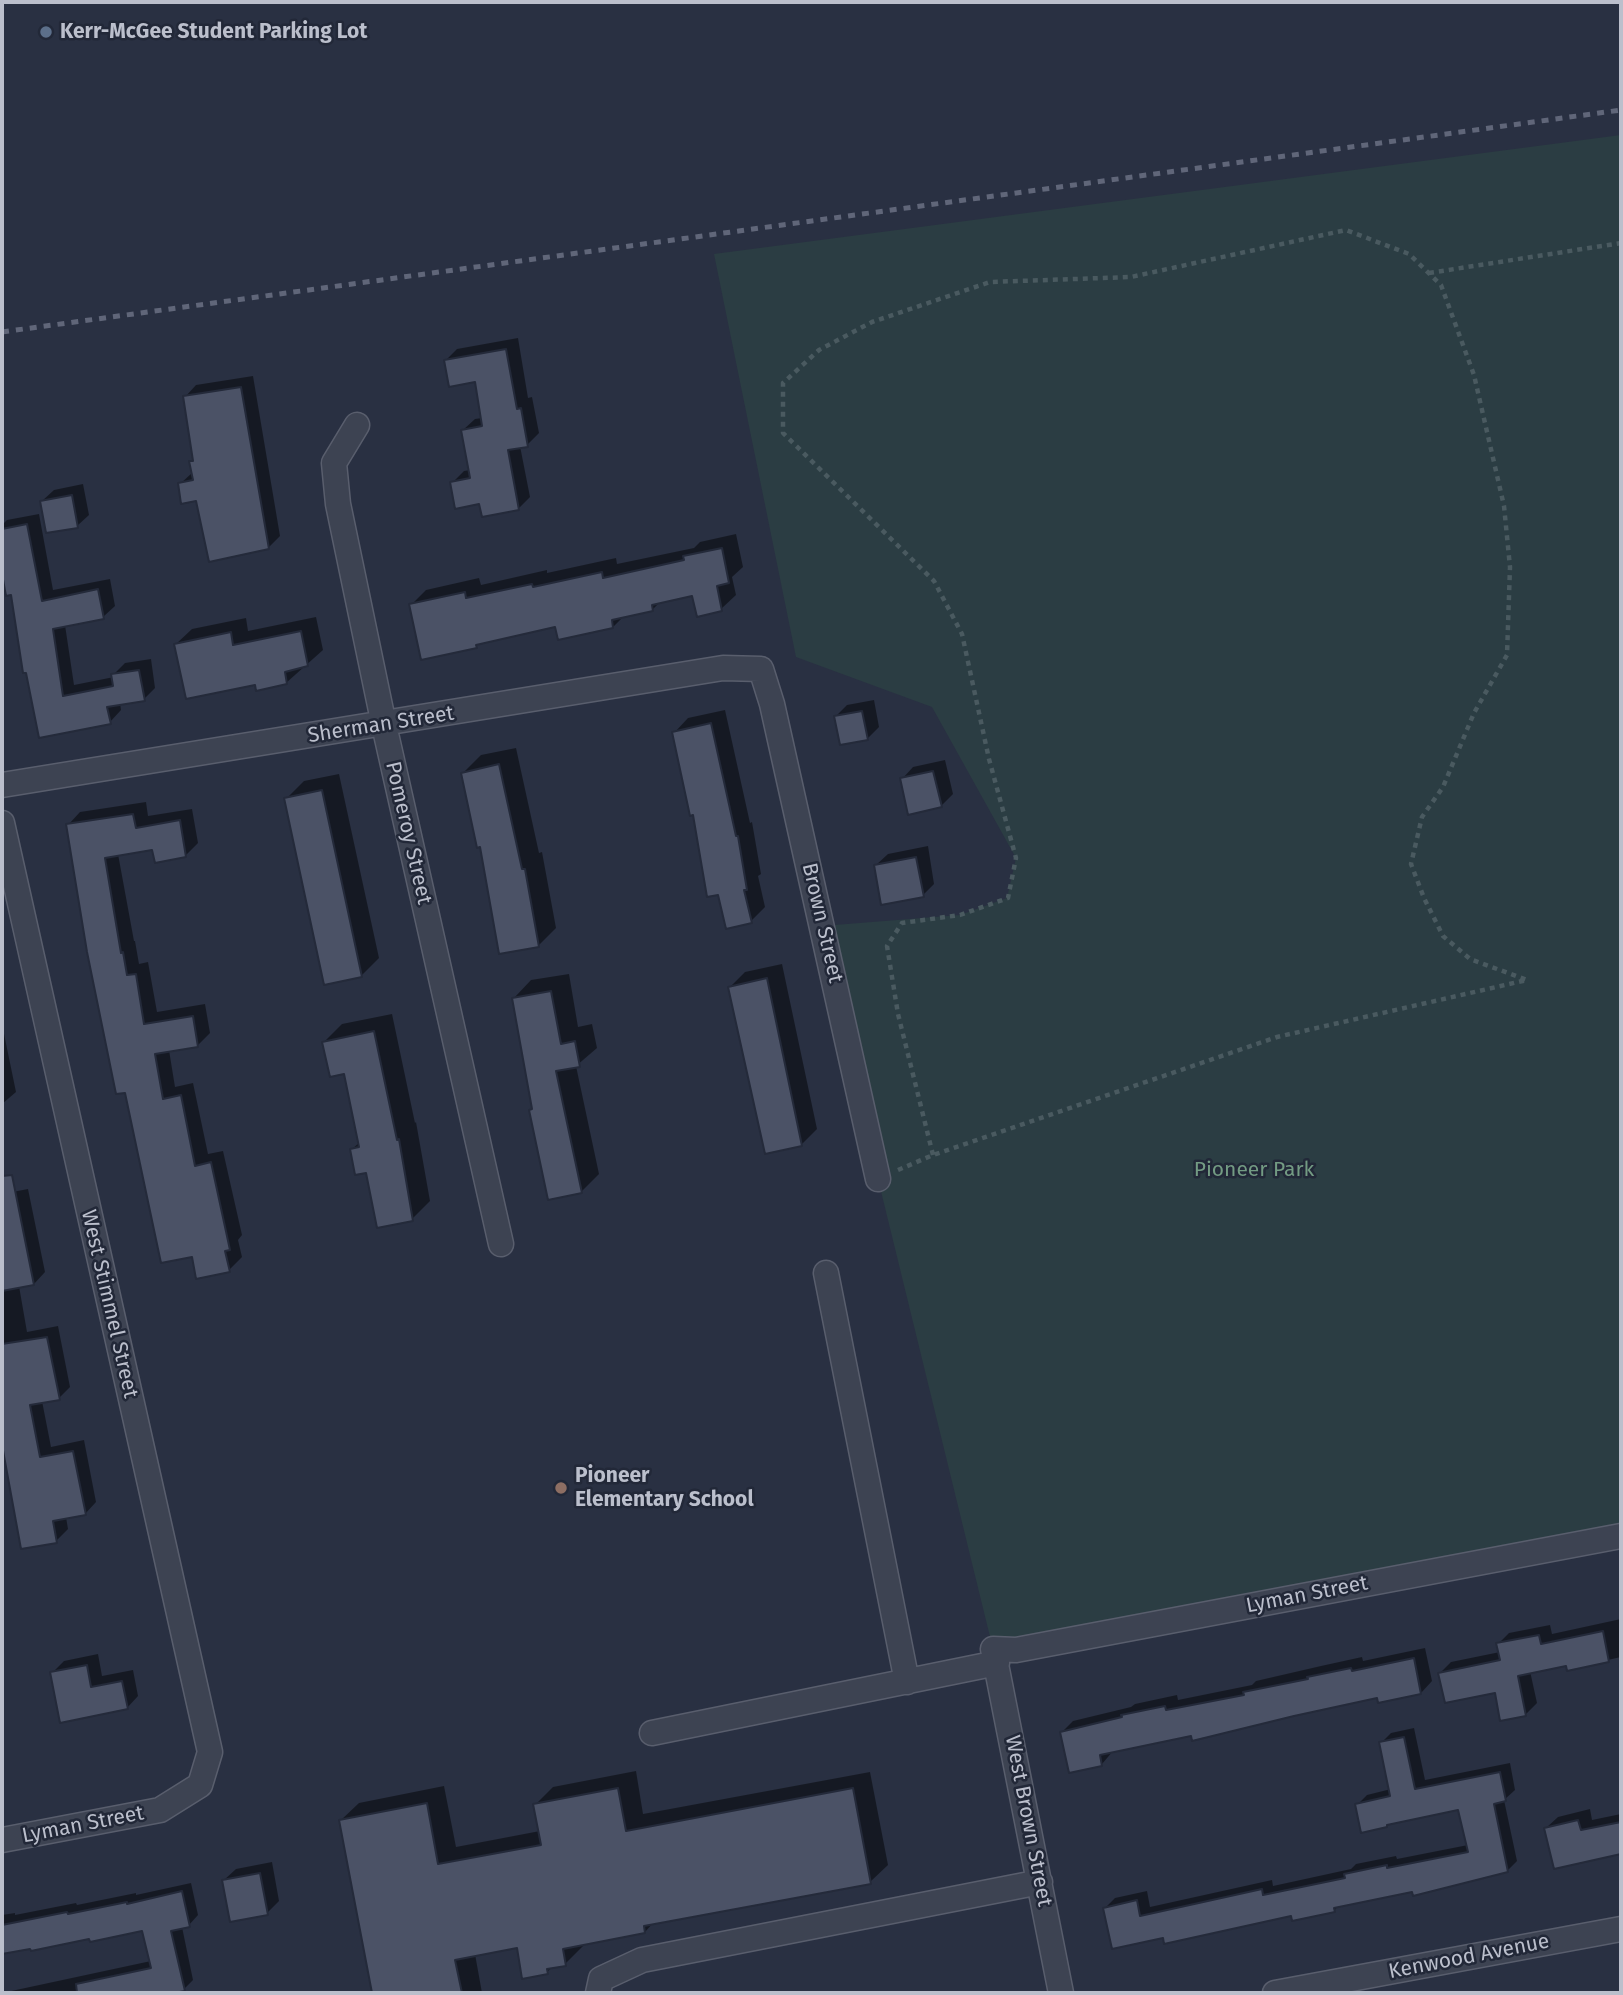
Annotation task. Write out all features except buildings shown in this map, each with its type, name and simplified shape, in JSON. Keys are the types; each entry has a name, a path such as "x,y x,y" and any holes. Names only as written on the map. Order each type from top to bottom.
{"street":[{"name":"Pomeroy Street","path":"358,425 334,463 338,504 384,725 501,1244"},
{"name":"Sherman Street","path":"2,785 723,668 761,669"},
{"name":"Brown Street","path":"761,669 772,704 878,1179"},
{"name":"West Stimmel Street","path":"2,823 210,1752 200,1785"},
{"path":"826,1273 907,1682"},
{"name":"Lyman Street","path":"652,1733 907,1682 1016,1650 1621,1536"},
{"name":"West Brown Street","path":"995,1656 1061,1993"},
{"name":"Lyman Street","path":"2,1840 160,1810 200,1785"},
{"path":"598,1993 601,1979 642,1960 1040,1882"},
{"name":"Kenwood Avenue","path":"1275,1993 1621,1929"}],"path":[{"path":"878,1179 933,1155 1277,1037 1527,980 1470,959 1443,936 1411,864 1422,817 1443,787 1474,713 1507,654 1510,568 1504,506 1475,376 1441,285 1409,254 1346,230 1131,277 990,282 872,322 819,350 783,383 783,433 934,581 962,634 989,759 1016,858 1007,898 960,915 902,923 887,946 898,1014 933,1155"},
{"path":"1429,273 1621,243"}],"green space":[{"name":"Pioneer Park","path":"1621,135 1621,1536 993,1649 878,1179 822,926 960,915 1007,898 1016,858 932,707 796,657 714,254"}],"railway":[{"path":"2,332 1621,110"}],"place":[{"name":"Kerr-McGee Student Parking Lot","path":"46,32"},
{"name":"Pioneer Elementary School","path":"561,1488"}]}
